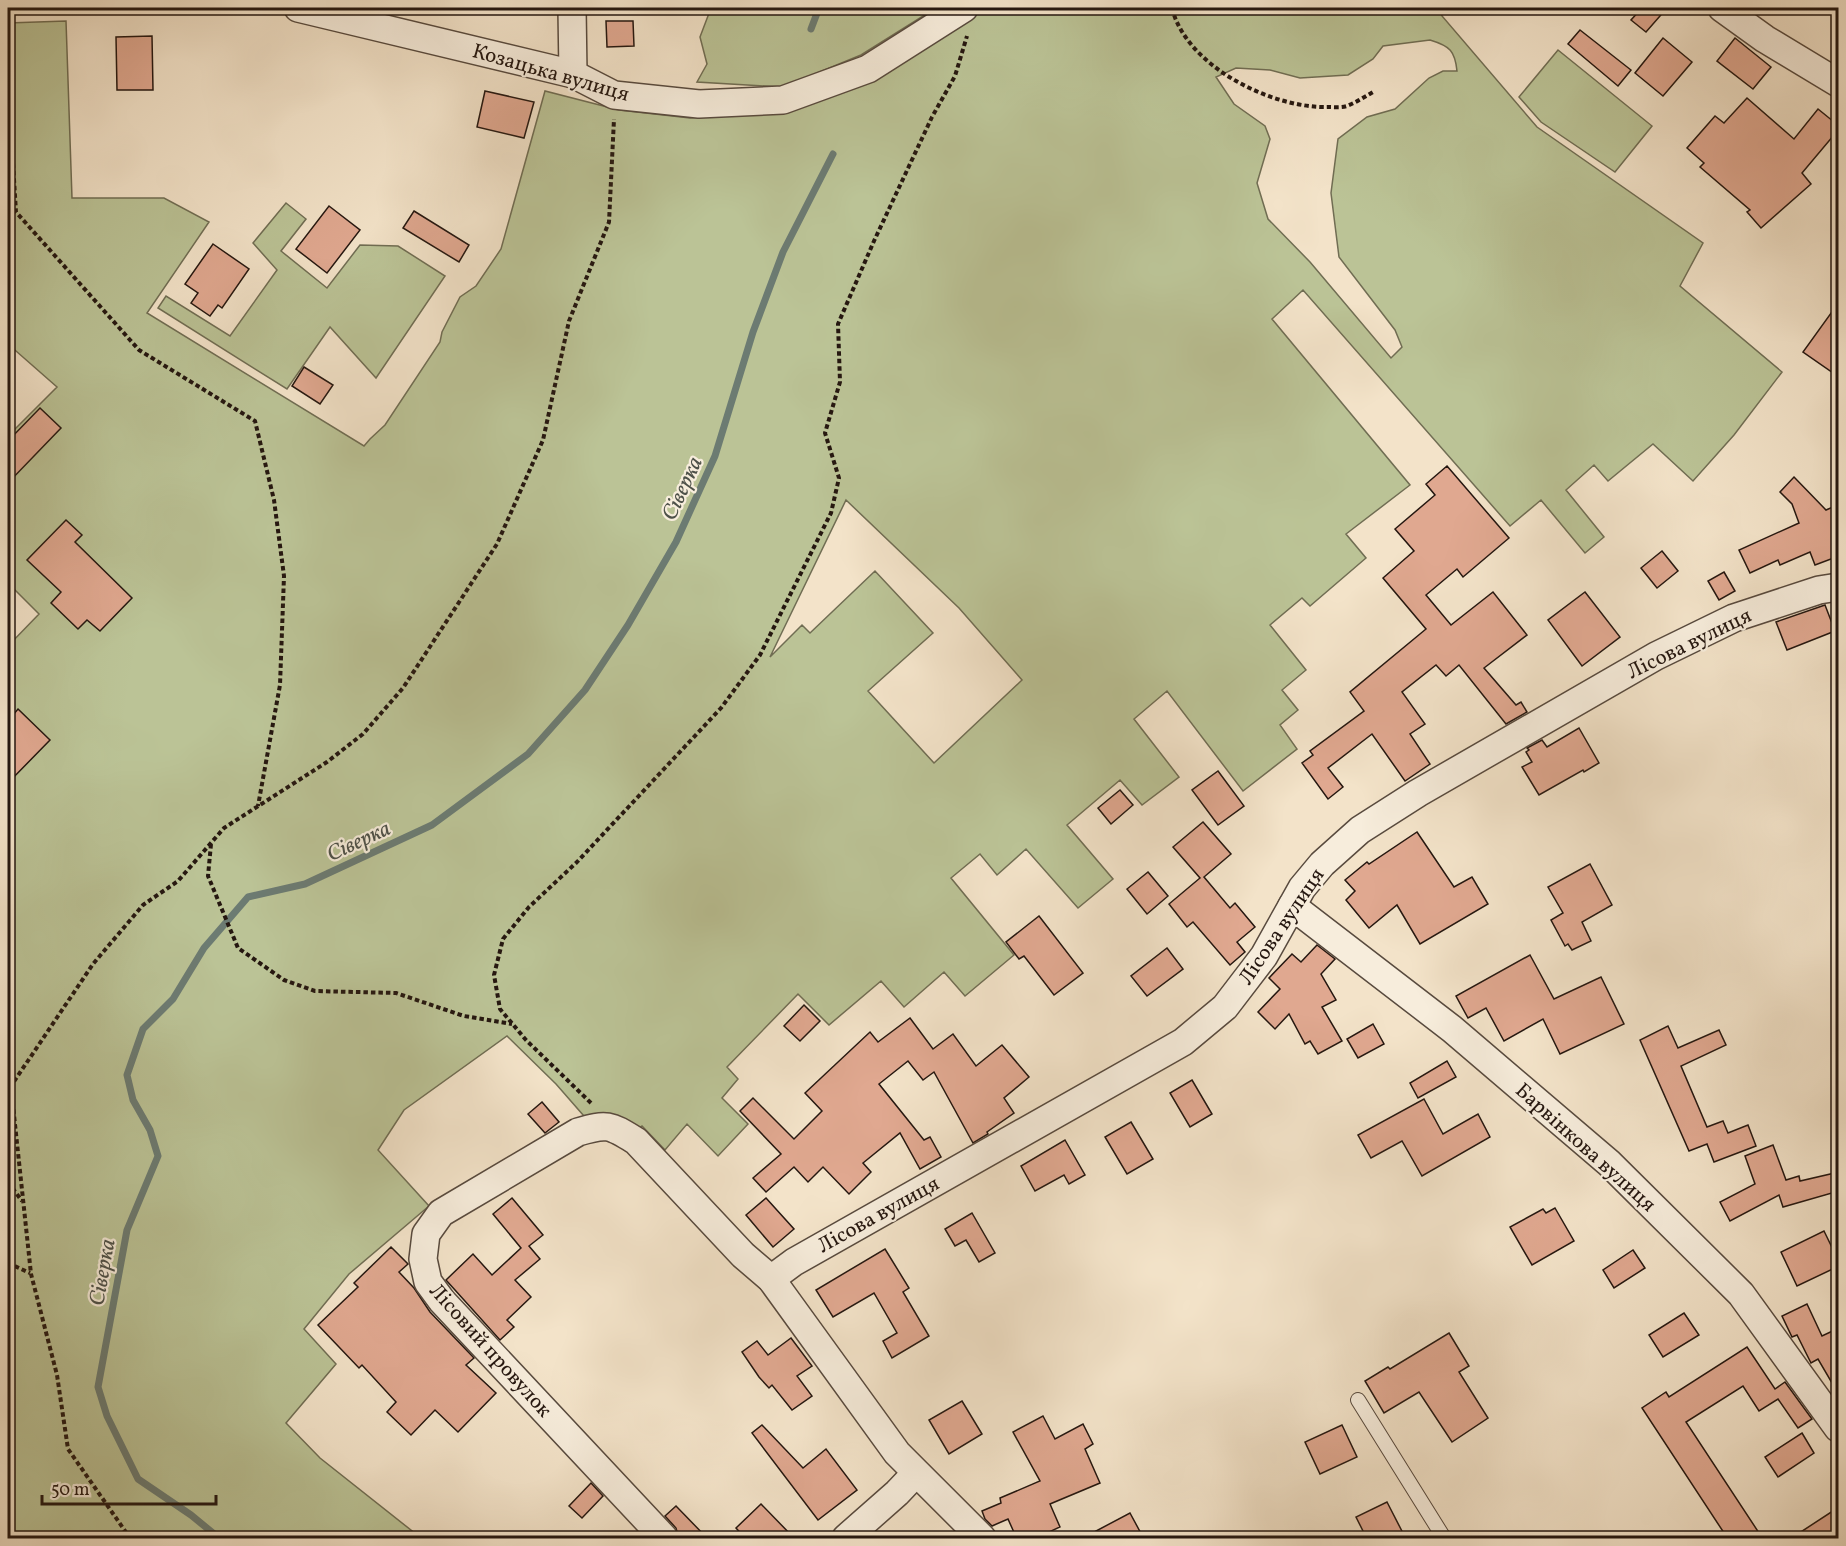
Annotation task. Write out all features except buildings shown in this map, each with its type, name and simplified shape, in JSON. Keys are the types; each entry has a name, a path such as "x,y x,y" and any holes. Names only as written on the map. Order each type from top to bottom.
{"street":[{"name":"Козацька вулиця","path":"298,8 573,74 614,95 699,104 783,100 868,69 963,8"},
{"path":"572,8 573,74"},
{"path":"1722,8 1765,39 1839,83"},
{"name":"Лісова вулиця","path":"771,1279 794,1262 1183,1042 1225,1007 1264,956 1302,888 1322,864 1360,830 1418,793 1656,656 1734,618 1819,590 1839,587"},
{"name":"Барвінкова вулиця","path":"1292,906 1452,1029 1609,1163 1741,1294 1839,1428"},
{"name":"Лісовий провулок","path":"614,1127 600,1125 578,1132 441,1213 426,1234 423,1258 428,1282 442,1301 664,1539"},
{"path":"614,1127 636,1141 743,1255 771,1279 897,1453 982,1539"},
{"path":"846,1539 897,1493 915,1473"}],"lane":[{"path":"1358,1400 1444,1539"}],"path":[{"path":"614,1127 526,1040 500,1009 494,975 503,939 529,907 578,862 721,708 760,655 831,513 839,478 825,433 840,382 838,324 883,220 932,117 955,76 967,34 963,8"},
{"path":"1172,8 1176,22 1198,52 1237,82 1276,100 1314,108 1346,106 1375,91"},
{"path":"8,81 16,212 139,350 255,422 274,500 284,576 280,686 257,806"},
{"path":"8,1095 9,1087 93,964 142,905 178,881 224,828 327,762 363,734 403,688 497,544 543,440 569,321 609,222 615,128 614,95"},
{"path":"211,843 208,876 238,948 284,980 315,991 396,993 464,1016 513,1024"},
{"path":"9,1087 31,1274 57,1375 68,1449 130,1539"},
{"path":"8,1182 23,1203"},
{"path":"8,1263 31,1274"}],"green space":[{"path":"711,8 936,8 861,55 783,87 697,82 707,64 700,37"},
{"path":"984,8 1440,8 1442,16 1537,127 1703,243 1680,286 1782,372 1734,435 1693,481 1653,444 1608,481 1594,465 1566,490 1604,537 1585,553 1541,500 1510,526 1303,290 1272,319 1410,485 1346,534 1366,558 1310,606 1302,598 1270,625 1306,670 1282,690 1298,710 1280,725 1297,749 1243,791 1167,691 1134,719 1179,777 1142,805 1120,780 1067,825 1113,879 1078,908 1026,849 997,875 980,854 951,878 1014,955 965,996 944,972 904,1007 881,981 829,1025 798,994 727,1067 738,1079 722,1098 748,1124 718,1156 687,1124 665,1150 642,1126 635,1131 584,1116 556,1084 507,1036 404,1110 378,1150 429,1206 349,1274 304,1329 336,1364 286,1423 320,1458 421,1538 8,1538 8,646 39,614 8,583 8,436 57,387 8,344 8,23 66,21 72,198 164,198 209,222 147,313 364,446 385,425 440,342 442,332 460,297 476,286 501,249 545,91 619,110 690,118 784,110 952,28","holes":["1430,40 1450,50 1455,59 1457,71 1443,71 1429,78 1395,109 1367,117 1338,139 1331,193 1339,257 1395,330 1402,347 1391,358 1310,262 1268,219 1257,183 1270,139 1265,126 1234,104 1216,77 1236,68 1270,70 1300,78 1348,75 1373,59 1383,46","846,500 959,608 1022,680 934,763 868,691 933,633 875,571 810,633 802,625 770,657"]},
{"path":"1558,50 1652,126 1615,172 1541,122 1519,97"},
{"path":"286,203 306,219 281,251 327,288 360,245 398,246 445,276 376,378 330,327 287,389 158,308 166,296 230,336 277,270 253,243"}],"waterway":[{"name":"Сіверка","path":"811,29 819,8"},
{"name":"Сіверка","path":"219,1538 191,1515 138,1479 107,1416 98,1387 127,1230 158,1156 150,1130 133,1100 127,1075 143,1029 173,999 204,948 248,897 305,884 432,825 528,754 585,690 628,625 676,542 715,456 753,332 783,252 833,154"}]}
